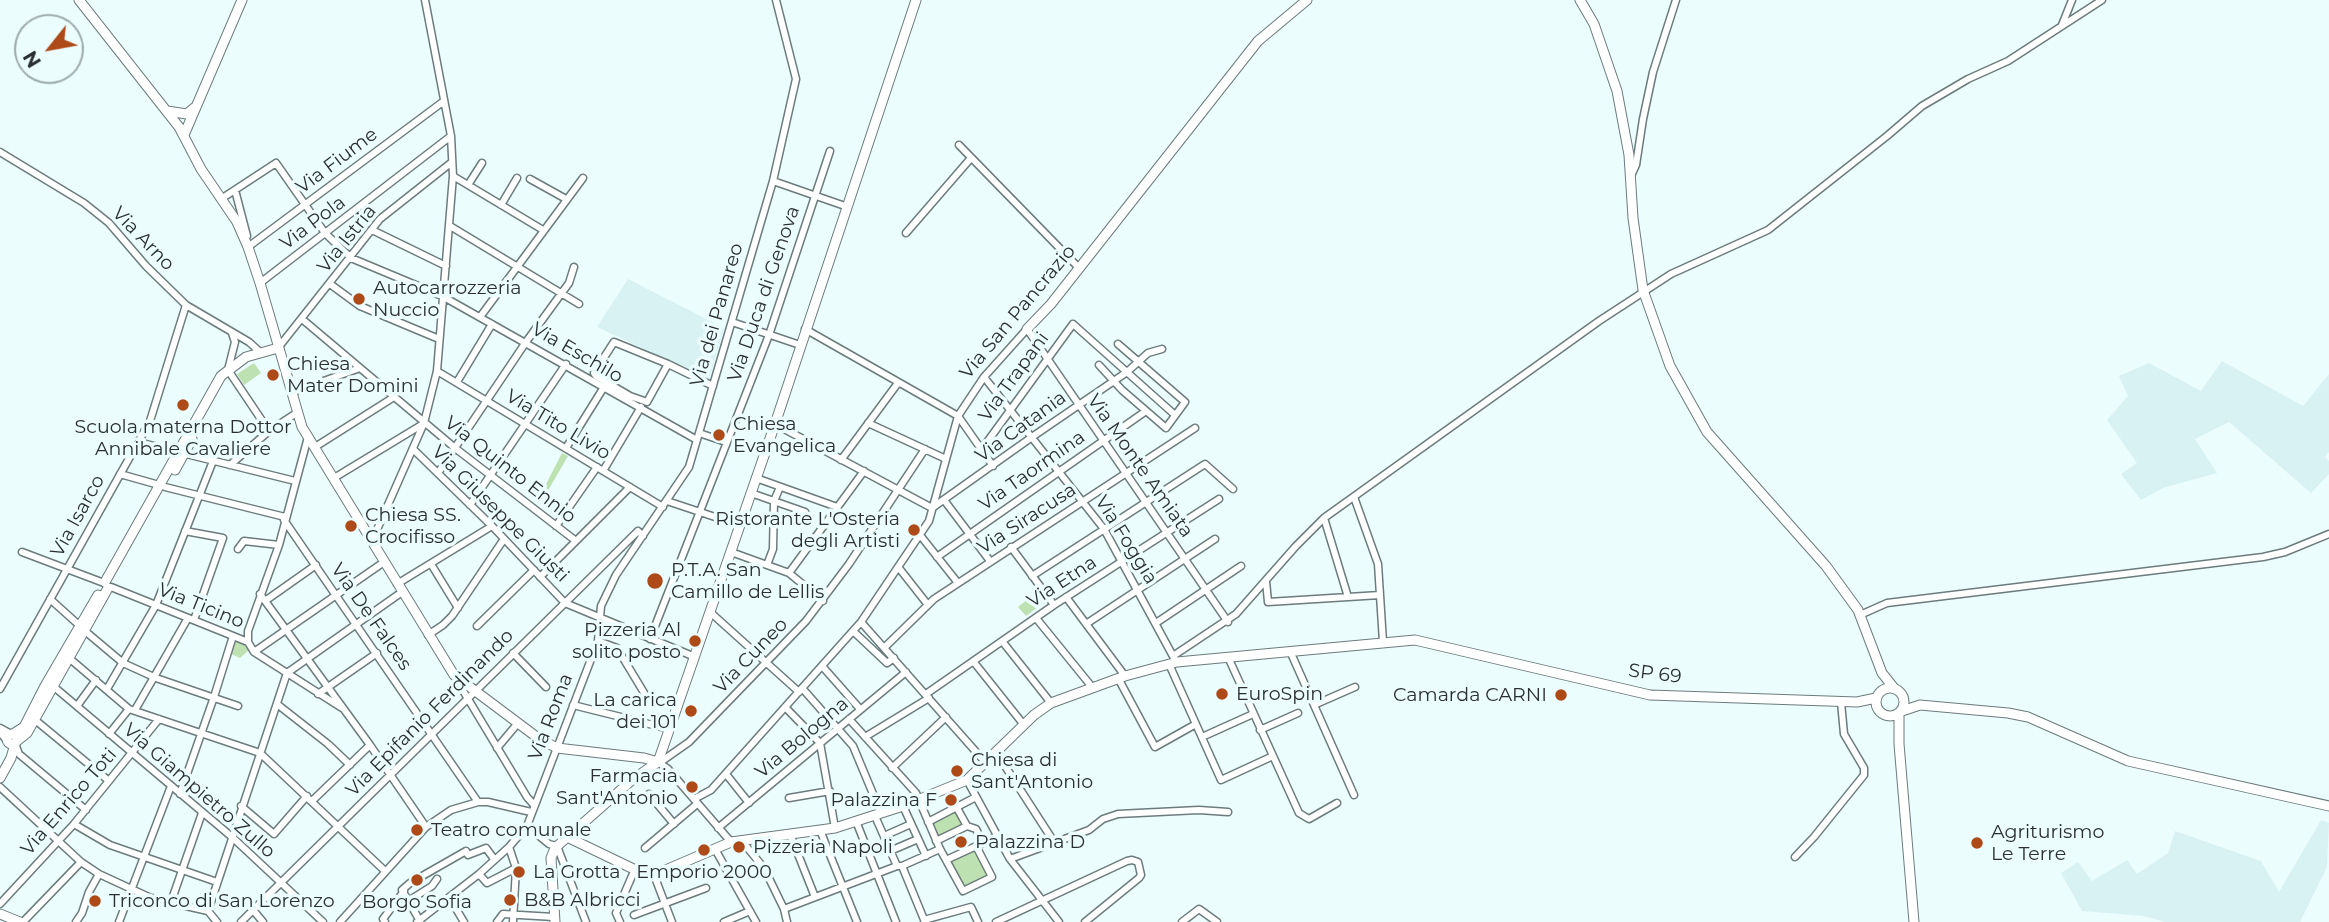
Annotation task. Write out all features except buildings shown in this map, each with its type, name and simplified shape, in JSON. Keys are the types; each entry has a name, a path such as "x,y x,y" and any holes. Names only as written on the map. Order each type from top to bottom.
{"main road":[{"path":"79,0 181,131 195,159 237,222 260,283 278,348 308,437 454,675 517,723 556,748 658,761"},
{"path":"181,131 242,0"},
{"path":"555,920 551,858 557,846 632,780 658,761 775,424 845,206 916,0"},
{"name":"Via San Pancrazio","path":"1027,329 1079,268 1258,41 1307,0"},
{"path":"1580,0 1594,24 1617,91 1631,176 1633,218 1643,290 1670,366 1703,426 1826,566 1860,615 1879,665 1894,688 1903,697 1920,705 2018,715 2128,761 2329,806"},
{"path":"166,110 191,111"},
{"path":"0,768 12,740 24,727 107,585 222,376 246,357 278,348"},
{"path":"12,740 27,733 69,658 82,628"},
{"name":"SP 69","path":"967,780 1051,703 1122,677 1170,662 1384,642 1415,640 1650,695 1857,702"},
{"path":"1879,665 1878,695 1875,703 1899,744"},
{"path":"1857,702 1878,695 1886,688 1894,688"},
{"path":"1903,697 1899,744 1914,922"},
{"path":"1857,702 1883,714 1920,705"},
{"path":"0,778 11,758 12,740"},
{"path":"567,837 645,874 654,874 736,841 835,828 903,806 967,780"},
{"path":"0,914 21,922"}],"street":[{"name":"Via dei Panareo","path":"601,618 601,606 616,575 689,467 773,181 796,79 776,0"},
{"path":"1631,176 1636,164 1653,72 1676,0"},
{"path":"2061,27 2072,0"},
{"path":"1170,662 1228,622 1324,518 1643,290 1768,229 1922,106 1968,79 2008,61 2102,0"},
{"path":"372,541 414,450 437,371 453,176 451,136 426,1"},
{"name":"Via Fiume","path":"247,245 444,101"},
{"name":"Via Pola","path":"260,283 451,136"},
{"path":"959,145 1079,268"},
{"name":"Via Duca di Genova","path":"650,639 769,335 830,151"},
{"name":"Via Arno","path":"0,152 83,203 109,223 146,266 186,305 260,352"},
{"path":"906,233 971,158"},
{"name":"Via Istria","path":"278,348 380,219 452,162"},
{"path":"221,199 276,163 325,233 351,258"},
{"path":"468,185 482,163"},
{"path":"453,176 543,230"},
{"path":"501,205 517,178"},
{"path":"480,317 583,178"},
{"path":"530,179 566,199"},
{"path":"773,181 845,206"},
{"path":"235,190 247,245"},
{"path":"450,226 579,304"},
{"path":"372,230 446,267"},
{"name":"Via Eschilo","path":"351,258 442,296 698,437 726,442"},
{"path":"438,473 569,283 574,267"},
{"path":"330,284 360,306 439,339"},
{"name":"Via Isarco","path":"0,689 155,408 186,305"},
{"name":"Via Quinto Ennio","path":"302,319 424,423 576,541"},
{"path":"732,322 800,345"},
{"path":"457,382 492,324"},
{"name":"Via Trapani","path":"982,449 1009,408 1073,324 1127,373"},
{"path":"806,329 958,416 993,466"},
{"name":"Via Monte Amiata","path":"1027,329 1228,622"},
{"name":"Via San Pancrazio","path":"645,848 711,790 861,622 920,535 932,508 958,416 1001,355 1027,329"},
{"path":"232,333 235,342 228,370 269,431"},
{"path":"668,364 647,402 629,398 594,373 614,342 668,364 713,386"},
{"path":"1099,365 1122,390 1166,428 1185,402 1118,344"},
{"name":"Via Catania","path":"932,508 1127,373 1148,353 1162,349"},
{"path":"470,505 566,365"},
{"path":"293,392 360,368"},
{"name":"Via Tito Livio","path":"437,371 630,487 665,504 739,526"},
{"path":"1127,373 1175,415"},
{"name":"Via Foggia","path":"984,377 1083,501 1124,561 1156,623 1221,780 1273,757"},
{"path":"841,460 898,383"},
{"path":"566,448 604,387"},
{"path":"315,447 394,397"},
{"path":"556,526 600,469 641,407"},
{"name":"Via Taormina","path":"937,556 1146,411"},
{"path":"230,465 269,431 298,412"},
{"path":"334,478 424,423"},
{"path":"868,423 946,459"},
{"path":"775,424 932,508"},
{"name":"Via Siracusa","path":"884,647 928,605 958,583 1195,428"},
{"path":"248,642 248,631 279,545 308,437"},
{"path":"138,442 295,481"},
{"name":"Via Cuneo","path":"658,761 663,761 689,741 823,600 925,449"},
{"name":"Via Giuseppe Giusti","path":"414,450 492,526 565,603 695,657"},
{"path":"107,689 156,605 213,461"},
{"path":"1032,576 1205,464 1233,489"},
{"path":"789,573 864,471"},
{"path":"120,474 285,519"},
{"path":"756,478 837,508"},
{"path":"540,577 630,487"},
{"path":"767,565 773,549 774,501 780,487"},
{"path":"751,493 805,512"},
{"path":"1354,497 1378,565 1384,642"},
{"name":"Via Etna","path":"865,737 928,696 1054,605 1219,499"},
{"path":"944,500 990,561"},
{"path":"1324,518 1348,597"},
{"name":"Via De Falces","path":"285,519 479,802"},
{"path":"208,911 287,673 356,624 431,564 492,526"},
{"path":"109,734 132,710 156,678 191,619 223,538 185,531"},
{"name":"Via Epifanio Ferdinando","path":"241,922 638,531 643,536"},
{"path":"1860,615 1887,603 2263,557 2285,552 2329,534"},
{"path":"920,535 958,583"},
{"path":"428,635 443,625 457,608 504,539"},
{"path":"1086,624 1216,539"},
{"path":"238,549 244,541 279,545"},
{"path":"1011,547 1054,605"},
{"name":"Via Ticino","path":"22,552 248,642 254,652 344,709"},
{"path":"730,552 789,573 823,600"},
{"path":"254,652 384,562"},
{"path":"431,564 457,608"},
{"path":"265,601 316,565"},
{"path":"1156,623 1241,566"},
{"path":"899,568 928,605"},
{"path":"477,626 534,570"},
{"path":"1266,581 1268,602 1380,596"},
{"path":"260,594 370,745 425,827"},
{"path":"1066,597 1122,677 1155,747 1196,724"},
{"path":"50,599 123,663 156,678 238,706"},
{"path":"710,612 801,690 838,728 858,756 890,851 900,866 925,921 944,912 971,906 978,922"},
{"name":"Via Roma","path":"527,826 598,641 601,618"},
{"path":"1036,618 1092,687"},
{"path":"861,622 985,762"},
{"path":"853,631 887,663 894,658"},
{"path":"180,794 233,636"},
{"path":"598,641 617,648 646,696"},
{"path":"1002,641 1051,703"},
{"path":"1290,651 1354,795"},
{"path":"318,694 377,653"},
{"path":"513,653 546,687"},
{"path":"1228,657 1302,817 1309,818 1337,803"},
{"path":"69,658 132,710 260,753 385,871"},
{"path":"974,662 1024,725"},
{"path":"822,666 860,709"},
{"name":"Via Bologna","path":"718,828 906,672"},
{"path":"454,675 532,808"},
{"path":"77,706 96,680"},
{"name":"Via Giampietro Zullo","path":"53,686 232,837 281,883 314,919 323,922"},
{"path":"1314,705 1355,687"},
{"path":"1795,857 1864,775 1864,768 1844,734 1841,702"},
{"path":"277,704 328,744 349,765"},
{"path":"573,705 669,729"},
{"path":"785,707 820,744 835,828"},
{"path":"1260,730 1298,713"},
{"path":"1202,737 1253,714"},
{"path":"892,768 946,718"},
{"path":"34,719 108,781"},
{"name":"Via Enrico Toti","path":"0,904 74,824 159,719"},
{"path":"849,719 916,793 936,841 963,891 992,877 979,845 976,829 967,826 957,808"},
{"path":"497,748 517,723"},
{"path":"0,730 12,740 19,754 86,810"},
{"path":"241,806 274,834 370,745"},
{"path":"996,752 1054,842"},
{"path":"658,761 668,769 718,828 764,868 784,909 787,922"},
{"path":"726,774 749,803"},
{"path":"967,780 1010,859 1059,922"},
{"path":"119,922 171,786"},
{"path":"1,790 81,862 99,874 132,891 208,911 217,922"},
{"path":"789,798 830,791"},
{"path":"649,794 674,824"},
{"path":"928,822 976,797"},
{"path":"340,922 425,827 452,810 479,802 532,808"},
{"path":"903,806 926,856"},
{"path":"1010,859 1089,830 1103,819 1118,814 1199,810 1228,812"},
{"path":"172,902 202,813"},
{"path":"856,821 897,922"},
{"path":"74,824 110,845 217,882"},
{"path":"884,836 911,824"},
{"path":"403,890 419,921 479,874 509,847 527,826 549,844 557,846 586,922"},
{"path":"936,841 967,826"},
{"path":"820,830 857,922"},
{"path":"790,834 815,897"},
{"path":"946,860 998,836"},
{"path":"890,851 918,839"},
{"path":"509,847 515,864 517,888 513,919"},
{"path":"385,922 383,919 403,890 421,875 466,850 468,855 486,848 494,859"},
{"path":"715,849 756,922"},
{"path":"784,909 940,849"},
{"path":"996,922 1120,864 1132,860 1138,862 1141,875 1139,878 1085,922"},
{"path":"21,922 81,862"},
{"path":"479,874 487,883 515,864"},
{"path":"620,922 616,913 635,869"},
{"path":"76,922 99,874"},
{"path":"654,874 672,922"},
{"path":"410,900 432,886 437,879"},
{"path":"634,915 706,888"},
{"path":"449,897 464,922"},
{"path":"1182,922 1199,909 1217,922"},
{"path":"253,910 263,922"},
{"path":"724,922 750,911"},
{"path":"497,922 503,914 513,919 555,920"}],"shaded area":[{"path":"628,279 724,328 709,379 597,327"},
{"path":"2222,361 2303,406 2329,374 2329,452 2325,457 2329,461 2329,474 2311,493 2229,422 2195,439 2217,473 2163,488 2141,500 2121,474 2137,463 2107,420 2128,396 2119,376 2149,363 2201,391"},
{"path":"2321,820 2329,823 2327,867 2300,922 2165,922 2144,916 2082,911 2061,873 2078,862 2092,881 2127,860 2137,874 2168,853 2175,831 2261,861 2279,892"}],"green space":[{"path":"254,363 261,373 244,385 237,374"},
{"path":"562,453 568,456 546,494 542,492"},
{"path":"1034,594 1042,604 1026,616 1018,607"},
{"path":"236,641 245,643 249,650 240,658 231,654"},
{"path":"956,811 963,825 939,837 932,823"},
{"path":"976,849 988,875 963,887 948,862"}],"place":[{"name":"Autocarrozzeria Nuccio","path":"359,299"},
{"name":"Chiesa Mater Domini","path":"273,375"},
{"name":"Scuola materna Dottor Annibale Cavaliere","path":"183,405"},
{"name":"Chiesa Evangelica","path":"719,435"},
{"name":"Chiesa SS. Crocifisso","path":"351,526"},
{"name":"Ristorante L'Osteria degli Artisti","path":"914,530"},
{"name":"P.T.A. San Camillo de Lellis","path":"655,581"},
{"name":"Pizzeria Al solito posto","path":"695,641"},
{"name":"EuroSpin","path":"1222,694"},
{"name":"Camarda CARNI","path":"1561,695"},
{"name":"La carica dei 101","path":"691,711"},
{"name":"Chiesa di Sant'Antonio","path":"957,771"},
{"name":"Farmacia Sant'Antonio","path":"692,787"},
{"name":"Palazzina F","path":"951,800"},
{"name":"Teatro comunale","path":"417,830"},
{"name":"Palazzina D","path":"961,842"},
{"name":"Agriturismo Le Terre","path":"1977,843"},
{"name":"Pizzeria Napoli","path":"739,847"},
{"name":"Emporio 2000","path":"704,850"},
{"name":"La Grotta","path":"519,872"},
{"name":"Borgo Sofia","path":"417,880"},
{"name":"B&B Albricci","path":"510,900"},
{"name":"Triconco di San Lorenzo","path":"95,901"}]}
